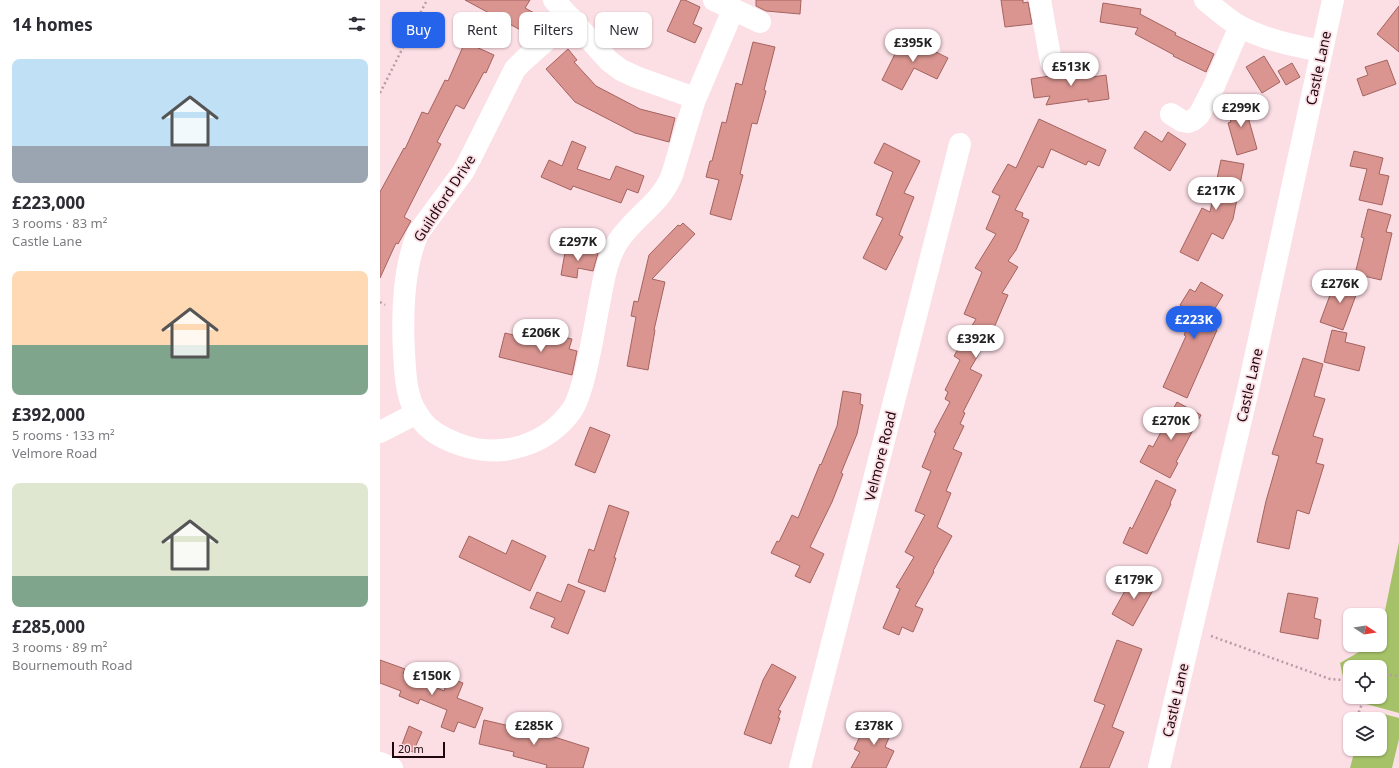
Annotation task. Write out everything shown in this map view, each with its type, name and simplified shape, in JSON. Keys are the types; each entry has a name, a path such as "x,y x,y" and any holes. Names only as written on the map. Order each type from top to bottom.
{"street":[{"path":"554,0 565,12"},
{"path":"714,0 760,22"},
{"path":"1040,0 1051,62"},
{"name":"Castle Lane","path":"1159,768 1248,390 1333,0"},
{"path":"1208,1 1228,19 1240,26 1285,43 1322,51"},
{"name":"Guildford Drive","path":"537,48 515,69 463,172 418,233 413,244 404,298 403,334 406,384 409,397 417,413 430,429 440,436 469,448 506,450 532,443 543,437 565,419 576,402 583,382 604,283 612,254 617,243 626,232 661,196 668,186 695,98 733,10"},
{"path":"1171,114 1182,121 1188,122 1199,115 1214,86 1240,26"},
{"path":"587,36 609,61 621,70 636,77 695,98"},
{"name":"Velmore Road","path":"800,768 960,144"},
{"path":"380,432 417,413"},
{"path":"380,763 392,768"}],"path":[{"path":"380,93 427,0"},
{"path":"1191,632 1209,635 1330,679 1343,679"},
{"path":"1387,675 1399,676"}],"green space":[{"path":"1399,542 1399,713 1366,704 1387,704 1387,660 1345,660 1359,652 1387,652 1387,608 1386,608"},
{"path":"1343,661 1343,676 1340,663"},
{"path":"1387,715 1399,718 1399,739 1392,768 1350,768 1353,756 1387,756"}],"building":[{"path":"465,0 530,0 525,8 532,12 519,12 519,29 511,25 511,12 487,12"},
{"path":"681,0 685,0 700,7 693,24 702,28 695,43 667,31"},
{"path":"756,0 801,0 800,14 766,11 756,6"},
{"path":"1001,0 1023,0 1023,3 1028,2 1032,24 1005,27"},
{"path":"1103,3 1141,9 1140,14 1176,33 1175,35 1214,54 1206,72 1173,56 1174,55 1135,34 1138,28 1100,22"},
{"path":"1399,6 1399,52 1377,34"},
{"path":"904,36 948,58 937,79 914,68 902,90 882,80"},
{"path":"753,42 775,47 764,90 766,91 757,124 752,123 740,174 743,175 731,220 710,214 719,180 706,177 710,161 712,161 722,122 726,123 736,83 742,85"},
{"path":"462,48 478,48 494,55 486,73 484,72 464,109 456,105 437,142 441,144 404,217 411,221 398,244 396,243 380,278 380,192 404,148 405,149 422,112 428,114 445,80 448,81"},
{"path":"568,49 577,60 574,62 596,86 640,109 675,118 669,142 635,133 575,102 546,69"},
{"path":"1264,56 1280,82 1262,93 1246,67"},
{"path":"1387,60 1396,84 1363,96 1357,79 1368,75 1365,67"},
{"path":"1292,63 1300,77 1286,85 1278,71"},
{"path":"1085,68 1086,78 1106,75 1109,99 1088,102 1088,99 1046,105 1050,96 1034,98 1031,79 1055,75 1059,71"},
{"path":"1243,99 1257,149 1237,155 1228,123 1231,122 1226,104"},
{"path":"1039,119 1106,150 1099,166 1088,161 1086,165 1051,149 1043,168 1038,166 1015,210 1023,213 1022,217 1029,220 1016,250 1008,261 1018,267 1002,293 1008,295 993,330 970,369 982,375 963,412 965,413 960,424 964,426 953,449 962,453 946,491 951,493 937,527 952,536 915,606 923,609 913,632 902,627 899,635 883,628 900,589 896,587 914,557 905,552 925,515 915,511 931,471 922,467 936,433 934,432 950,402 945,399 948,392 945,390 960,360 954,356 976,319 964,314 982,272 975,268 996,234 986,229 1000,196 992,192 1008,164 1016,168"},
{"path":"1145,131 1162,142 1168,132 1186,144 1170,171 1134,148"},
{"path":"572,141 586,147 577,169 610,180 616,166 644,176 638,193 627,189 621,203 573,186 571,190 541,177 549,160 562,166"},
{"path":"884,143 920,161 904,193 914,197 899,235 903,237 886,270 863,258 883,218 876,215 893,172 874,163"},
{"path":"1354,151 1383,158 1379,174 1389,176 1382,205 1359,200 1367,169 1350,166"},
{"path":"1221,160 1244,164 1233,219 1223,239 1212,233 1198,261 1180,252 1202,208 1210,212"},
{"path":"1368,209 1391,215 1386,232 1392,233 1381,280 1355,274 1364,238 1361,237"},
{"path":"683,223 695,234 652,279 665,282 654,330 648,370 627,366 636,317 631,316 634,301 638,302 649,255 678,225 680,226"},
{"path":"566,247 598,253 593,271 578,268 577,278 561,275"},
{"path":"1336,279 1359,287 1343,330 1320,322"},
{"path":"1201,282 1223,295 1205,325 1217,330 1187,398 1163,387 1186,336 1184,335 1194,313 1180,305 1190,289 1195,292"},
{"path":"1332,330 1347,333 1345,342 1365,347 1359,371 1324,362"},
{"path":"505,333 546,343 549,334 572,339 569,349 577,351 572,375 499,357"},
{"path":"1303,358 1323,364 1314,396 1325,399 1313,436 1323,439 1316,463 1324,465 1309,514 1297,510 1289,549 1257,542 1266,501 1279,456 1272,454"},
{"path":"843,391 861,394 860,404 863,405 857,434 841,473 843,474 832,502 810,547 824,554 810,583 795,576 800,566 771,553 777,541 779,542 792,515 798,518 837,426"},
{"path":"1177,402 1201,415 1176,462 1178,463 1170,478 1140,462 1149,445 1153,447"},
{"path":"590,427 610,435 595,473 575,465"},
{"path":"1156,480 1176,490 1170,503 1171,504 1147,554 1123,543 1130,527 1132,529"},
{"path":"609,505 629,512 605,592 578,582 589,549 594,551"},
{"path":"469,536 506,554 512,540 546,556 530,591 459,557"},
{"path":"1135,573 1156,585 1133,626 1112,614"},
{"path":"568,584 585,591 568,634 551,627 555,618 530,608 537,592 561,602"},
{"path":"1288,593 1318,598 1314,618 1321,620 1318,639 1280,632"},
{"path":"1117,640 1142,649 1112,727 1124,732 1109,768 1080,768 1105,705 1094,701"},
{"path":"380,660 405,669 403,673 444,691 449,678 463,683 457,698 483,708 475,728 458,722 454,732 441,727 447,710 420,699 418,704 399,696 401,691 380,683"},
{"path":"772,664 796,677 778,710 781,711 778,718 780,718 771,744 744,734 763,680"},
{"path":"869,717 893,728 885,747 894,751 886,768 851,768 860,752 854,749"},
{"path":"484,720 548,735 589,748 583,768 546,768 547,765 513,756 514,752 479,744"},
{"path":"409,726 422,732 413,752 401,747"}]}
